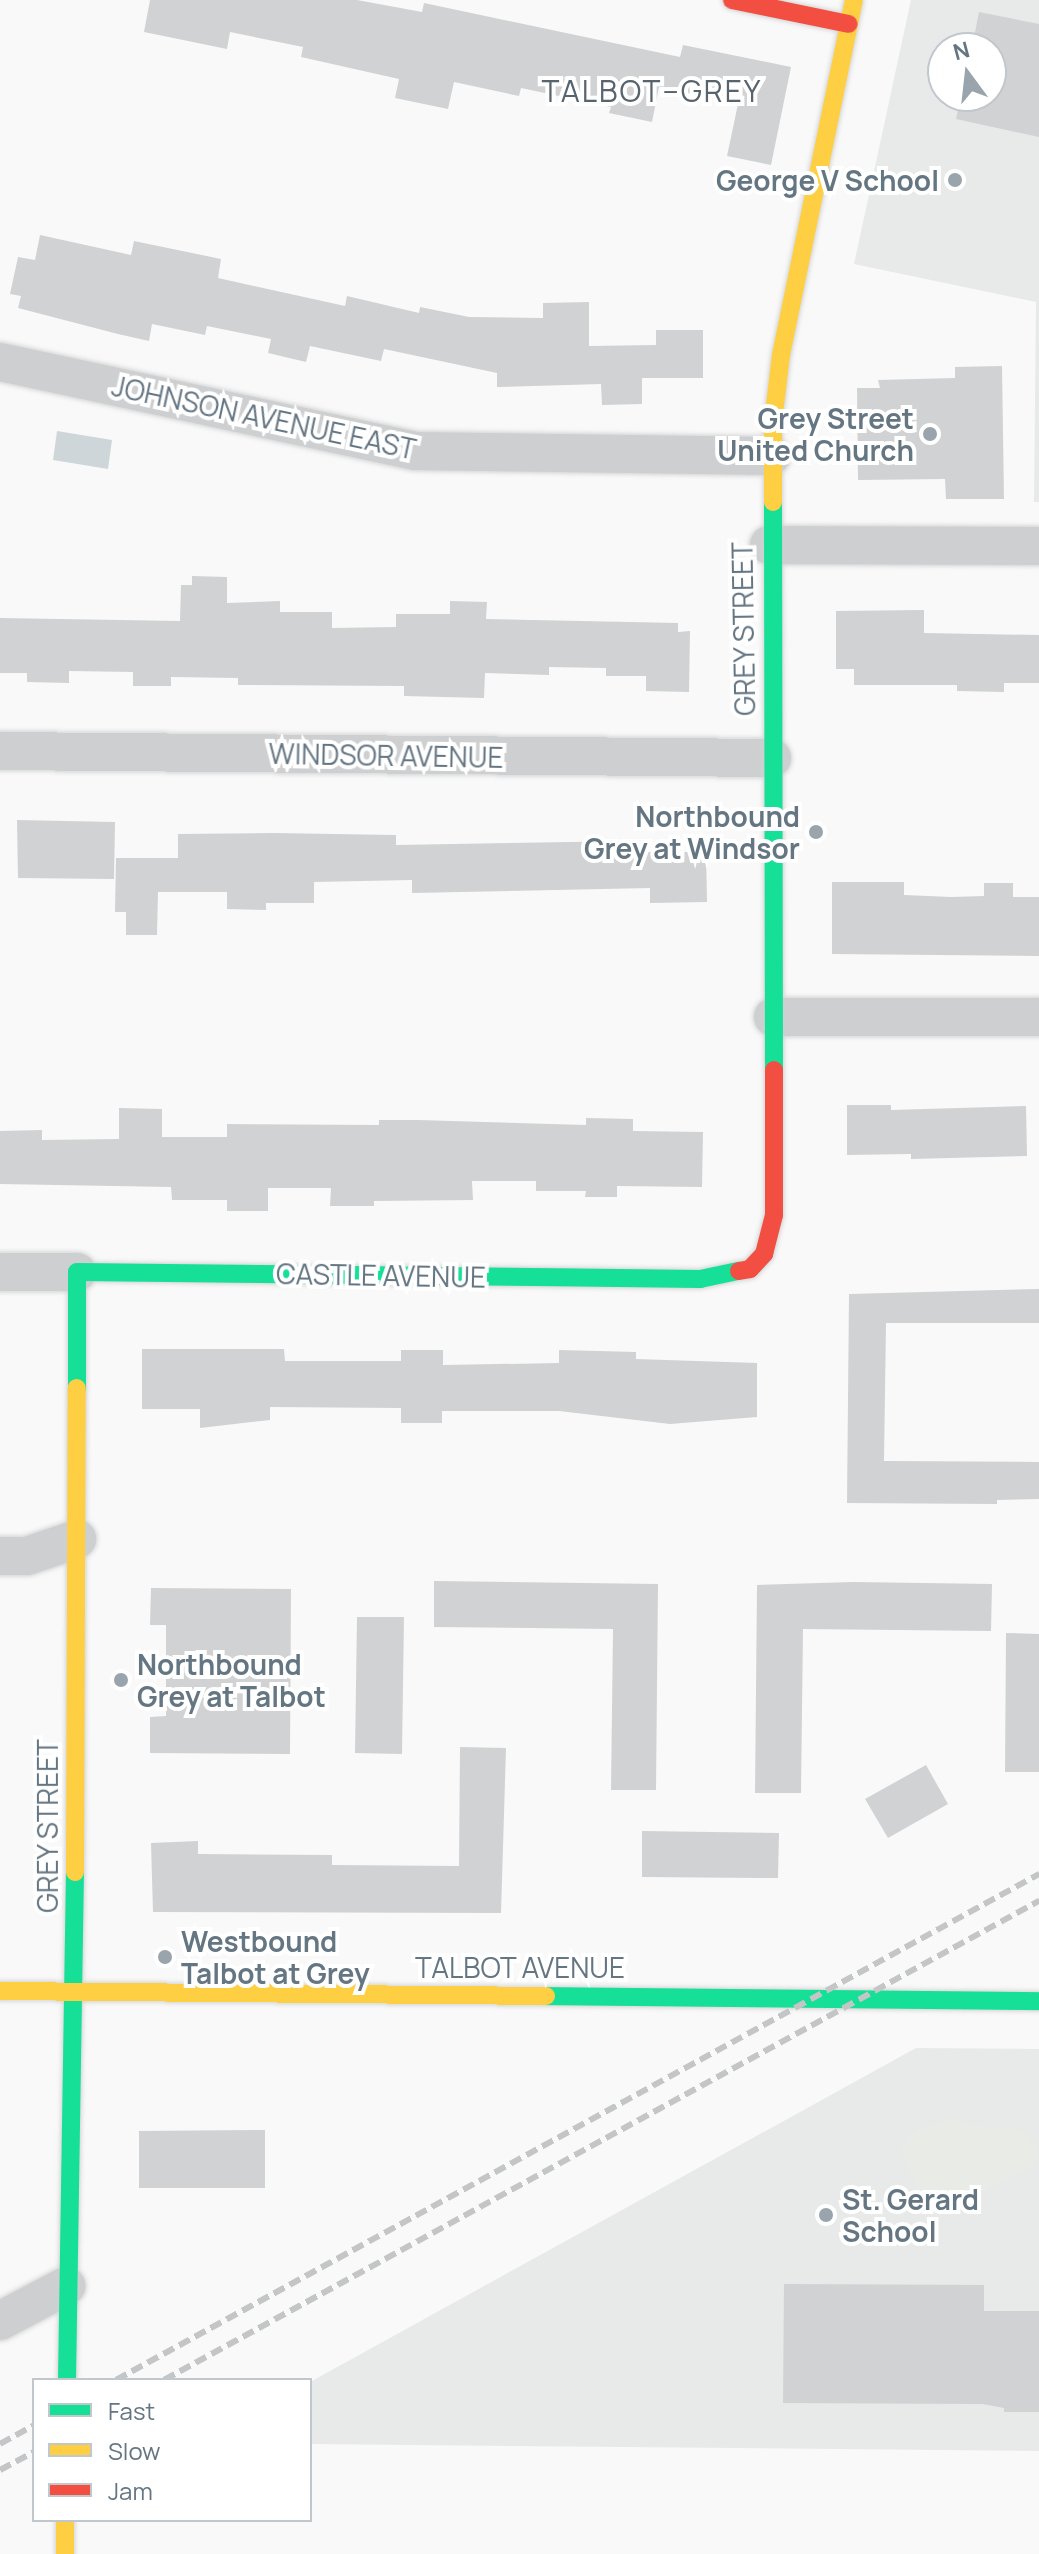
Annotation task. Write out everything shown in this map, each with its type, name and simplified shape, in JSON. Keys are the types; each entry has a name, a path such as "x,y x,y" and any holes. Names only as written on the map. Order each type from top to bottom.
{"street":[{"path":"732,0 849,24"},
{"name":"GREY STREET","path":"758,1263 774,1215 771,456 781,355 854,0"},
{"name":"JOHNSON AVENUE EAST","path":"0,362 414,451 771,456"},
{"path":"769,545 1039,546"},
{"name":"WINDSOR AVENUE","path":"0,751 772,758"},
{"path":"773,1017 1039,1017"},
{"name":"CASTLE AVENUE","path":"0,1272 700,1279 736,1274 758,1263"},
{"name":"GREY STREET","path":"67,2378 66,2286 75,1992 77,1272"},
{"path":"0,1556 27,1556 77,1539"},
{"name":"TALBOT AVENUE","path":"0,1991 1039,2001"},
{"path":"0,2321 66,2286"},
{"path":"65,2522 65,2554"}],"shaded area":[{"name":"George V School","path":"911,0 1039,0 1039,502 1034,502 1036,302 854,264"},
{"path":"57,431 112,440 108,469 53,460"},
{"name":"St. Gerard School","path":"916,2048 1039,2049 1039,2451 312,2444 312,2381"},
{"path":"957,2118 968,2125 1021,2129 1039,2148 1037,2162 985,2191 924,2207 901,2149 917,2130"}],"building":[{"path":"150,0 357,0 422,12 424,3 680,57 683,45 791,67 771,165 727,156 738,104 659,87 652,122 609,113 611,107 521,88 519,96 454,82 448,109 395,98 399,79 301,57 303,47 230,32 227,49 144,32"},
{"path":"979,12 1039,24 1039,137 956,119 958,112 1007,112 1007,32 975,32"},
{"path":"40,235 131,255 134,241 221,259 218,278 345,306 347,296 419,313 420,307 469,317 543,318 543,303 589,302 589,346 656,345 656,330 703,330 703,378 642,378 642,404 602,405 601,384 497,387 497,373 384,349 381,361 310,346 306,362 268,353 271,339 207,326 205,335 152,324 149,341 18,308 21,296 10,294 18,257 35,260"},
{"name":"Grey Street United Church","path":"1002,366 1004,499 946,499 945,479 858,480 857,388 880,388 878,380 955,378 955,367"},
{"path":"192,576 227,577 227,603 280,601 280,612 332,612 332,628 396,627 396,614 450,614 450,601 487,602 486,619 678,623 678,632 690,631 689,692 646,691 646,676 606,676 606,668 549,667 549,675 485,673 484,698 404,696 404,686 238,685 238,678 171,677 171,686 133,686 133,672 69,671 69,683 27,682 27,673 0,673 0,618 180,621 181,585 192,585"},
{"path":"924,610 924,633 1039,635 1039,683 1004,683 1004,692 957,691 957,685 854,685 854,669 836,669 836,611"},
{"path":"17,820 115,822 114,879 18,878"},
{"path":"178,834 396,835 396,845 631,841 631,852 706,852 707,902 650,903 650,888 412,893 412,880 314,882 314,903 266,903 266,910 227,909 227,892 158,892 157,935 126,935 126,912 115,912 116,858 178,858"},
{"path":"832,882 904,882 904,895 951,897 984,896 984,883 1013,883 1013,897 1039,897 1039,956 832,954"},
{"path":"847,1105 891,1105 891,1110 1026,1106 1027,1156 911,1159 911,1154 847,1155"},
{"path":"119,1108 162,1109 162,1137 227,1137 227,1124 379,1125 379,1120 418,1120 586,1125 586,1118 633,1119 633,1131 703,1132 702,1187 617,1186 617,1197 585,1197 586,1191 536,1191 536,1181 472,1181 473,1200 374,1201 374,1206 330,1206 331,1188 268,1188 268,1211 227,1211 227,1200 172,1200 171,1187 0,1184 0,1131 42,1130 42,1140 119,1139"},
{"path":"1039,1289 1039,1323 886,1323 884,1461 1039,1462 1039,1499 997,1500 997,1504 847,1503 849,1294"},
{"path":"142,1349 284,1349 285,1361 401,1361 401,1350 443,1350 443,1365 559,1363 559,1350 636,1352 636,1359 757,1363 757,1417 670,1424 559,1411 442,1411 442,1423 401,1423 401,1408 270,1407 270,1420 200,1428 200,1409 142,1409"},
{"path":"434,1581 658,1584 656,1790 611,1790 613,1629 434,1627"},
{"path":"853,1582 992,1584 991,1631 803,1629 801,1793 755,1793 757,1585"},
{"path":"151,1588 291,1589 290,1754 150,1753 150,1717 166,1716 166,1625 150,1625"},
{"path":"357,1617 404,1617 402,1754 355,1753"},
{"path":"1006,1633 1039,1634 1039,1772 1005,1772"},
{"path":"460,1747 506,1748 501,1913 153,1912 151,1843 198,1841 198,1854 332,1855 332,1865 459,1866"},
{"path":"926,1765 948,1804 888,1838 865,1799"},
{"path":"642,1831 779,1833 778,1878 642,1877"},
{"path":"265,2130 265,2188 139,2188 139,2131"},
{"name":"St. Gerard School","path":"784,2284 984,2285 984,2311 1039,2311 1039,2412 1004,2412 1004,2408 983,2404 783,2403"}],"railway":[{"path":"120,2378 1039,1874"},
{"path":"168,2378 1039,1901"},
{"path":"0,2444 32,2426"},
{"path":"0,2470 32,2453"}],"traffic: fast":[{"path":"773,502 774,1070"},
{"path":"77,1388 77,1272 700,1279 739,1271"},
{"path":"67,2378 75,1872"},
{"path":"546,1996 1039,2001"}],"traffic: slow":[{"path":"773,502 773,422 781,355 854,0"},
{"path":"75,1872 77,1388"},
{"path":"0,1991 546,1996"},
{"path":"65,2522 65,2554"}],"traffic: jam":[{"path":"732,0 849,24"},
{"path":"739,1271 750,1269 764,1254 774,1215 774,1070"}],"place":[{"name":"George V School","path":"955,180"},
{"name":"Grey Street United Church","path":"930,434"},
{"name":"Northbound Grey at Windsor","path":"816,832"},
{"name":"Northbound Grey at Talbot","path":"121,1680"},
{"name":"Westbound Talbot at Grey","path":"165,1957"},
{"name":"St. Gerard School","path":"826,2215"}],"district":[{"name":"TALBOT–GREY","path":"652,91"}]}
